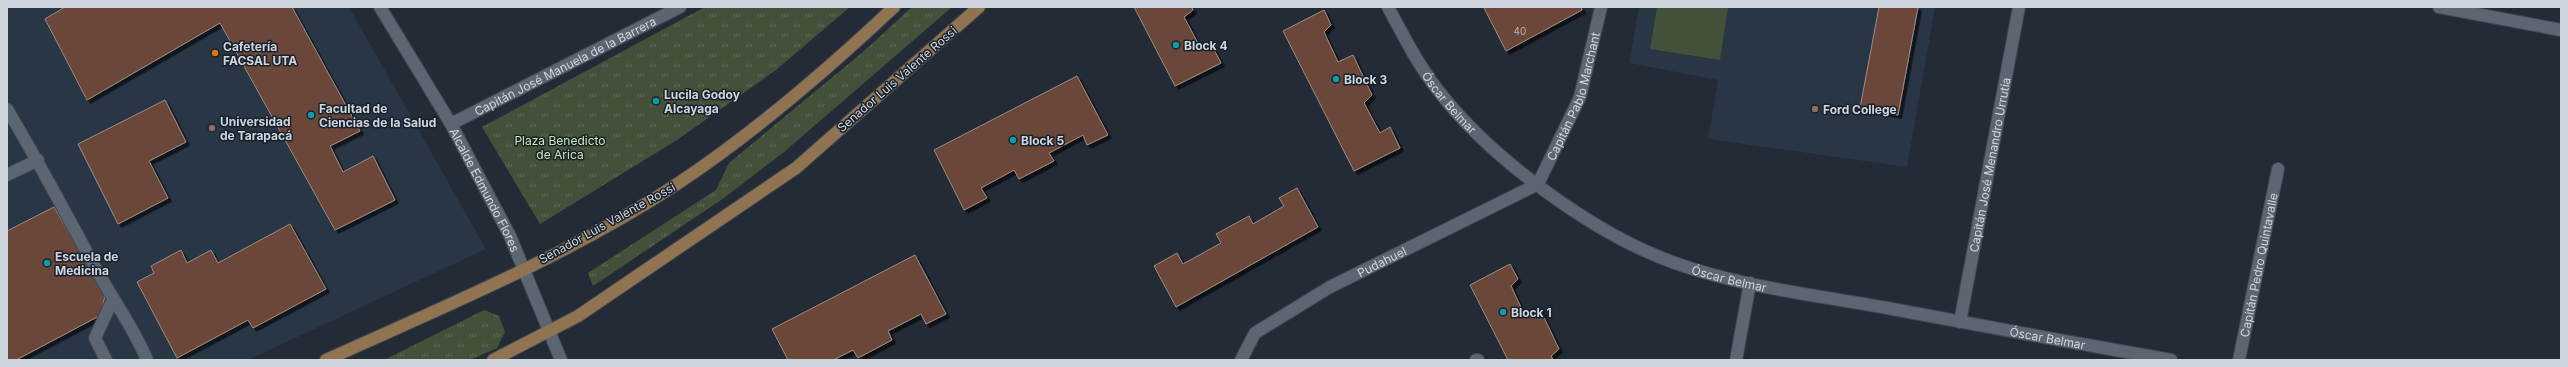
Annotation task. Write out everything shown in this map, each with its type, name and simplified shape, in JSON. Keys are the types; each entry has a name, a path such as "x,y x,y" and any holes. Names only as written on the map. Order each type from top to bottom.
{"main road":[{"name":"Senador Luis Valente Rossi","path":"326,360 523,271 628,213 729,149 848,50 894,7"},
{"name":"Senador Luis Valente Rossi","path":"493,360 578,316 796,168 979,7"}],"street":[{"name":"Alcalde Edmundo Flores","path":"380,7 451,124 510,236 523,271 561,360"},
{"name":"Capitán José Manuela de la Barrera","path":"451,124 680,7"},
{"name":"Óscar Belmar","path":"1388,7 1418,62 1461,119 1494,150 1584,218 1642,249 1675,263 1750,283 2171,360"},
{"name":"Capitán Pablo Marchant","path":"1538,184 1580,97 1601,7"},
{"name":"Capitán José Menandro Urrutia","path":"1960,322 2019,7"},
{"path":"2439,7 2561,30"},
{"path":"7,109 38,160 113,299 138,338 147,360"},
{"path":"7,175 38,160"},
{"name":"Capitán Pedro Quintavalle","path":"2240,360 2278,169"},
{"name":"Pudahuel","path":"1242,360 1255,333 1330,287 1538,184"},
{"path":"1736,360 1750,283"},
{"path":"106,360 95,338 113,299"}],"shaded area":[{"name":"Universidad de Tarapacá","path":"7,7 349,7 486,249 248,360 7,360"},
{"name":"Ford College","path":"1639,7 1935,7 1907,167 1708,139 1718,80 1629,63"}],"green space":[{"name":"Plaza Benedicto de Arica","path":"705,7 850,7 776,70 677,140 540,224 482,127"},
{"path":"912,7 952,7 784,152 724,198 593,286 588,273 716,190 729,163 864,51"},
{"path":"1657,7 1728,7 1720,60 1650,49"},
{"path":"484,310 499,316 505,332 497,348 470,360 384,360"}],"building":[{"name":"Facultad de Ciencias de la Salud","path":"65,7 292,7 360,131 330,146 343,172 373,156 395,200 335,230 220,23 87,100 45,19"},
{"name":"Block 4","path":"1134,7 1192,7 1193,10 1184,17 1200,47 1210,42 1221,63 1175,86"},
{"path":"1581,7 1582,10 1506,51 1484,8"},
{"path":"1879,7 1918,7 1898,115 1860,108"},
{"name":"Block 3","path":"1324,10 1331,25 1324,32 1338,62 1353,55 1372,95 1364,103 1380,133 1390,127 1400,148 1354,171 1283,31"},
{"name":"Block 5","path":"1077,76 1108,135 1087,145 1083,135 1049,153 1054,161 1019,179 1014,170 981,188 987,198 964,210 934,150"},
{"path":"165,100 186,142 149,161 168,198 118,224 78,144"},
{"path":"1297,188 1318,227 1176,307 1154,266 1177,253 1183,264 1221,243 1216,234 1249,216 1253,224 1284,206 1279,198"},
{"name":"Escuela de Medicina","path":"54,207 105,295 101,315 16,360 7,360 7,231"},
{"path":"290,224 326,289 253,328 248,320 177,358 137,282 154,273 151,266 181,250 187,263 211,250 218,263"},
{"path":"915,255 946,314 926,324 921,314 888,331 892,340 858,358 853,350 833,360 788,360 772,329"},
{"name":"Block 1","path":"1510,264 1518,279 1511,286 1525,316 1540,309 1559,349 1551,356 1553,360 1508,360 1470,285"}],"place":[{"name":"Block 4","path":"1176,45"},
{"name":"Cafetería FACSAL UTA","path":"215,53"},
{"name":"Block 3","path":"1336,79"},
{"name":"Lucila Godoy Alcayaga","path":"656,101"},
{"name":"Ford College","path":"1815,109"},
{"name":"Facultad de Ciencias de la Salud","path":"311,115"},
{"name":"Universidad de Tarapacá","path":"212,128"},
{"name":"Block 5","path":"1013,140"},
{"name":"Escuela de Medicina","path":"47,263"},
{"name":"Block 1","path":"1503,312"}]}
